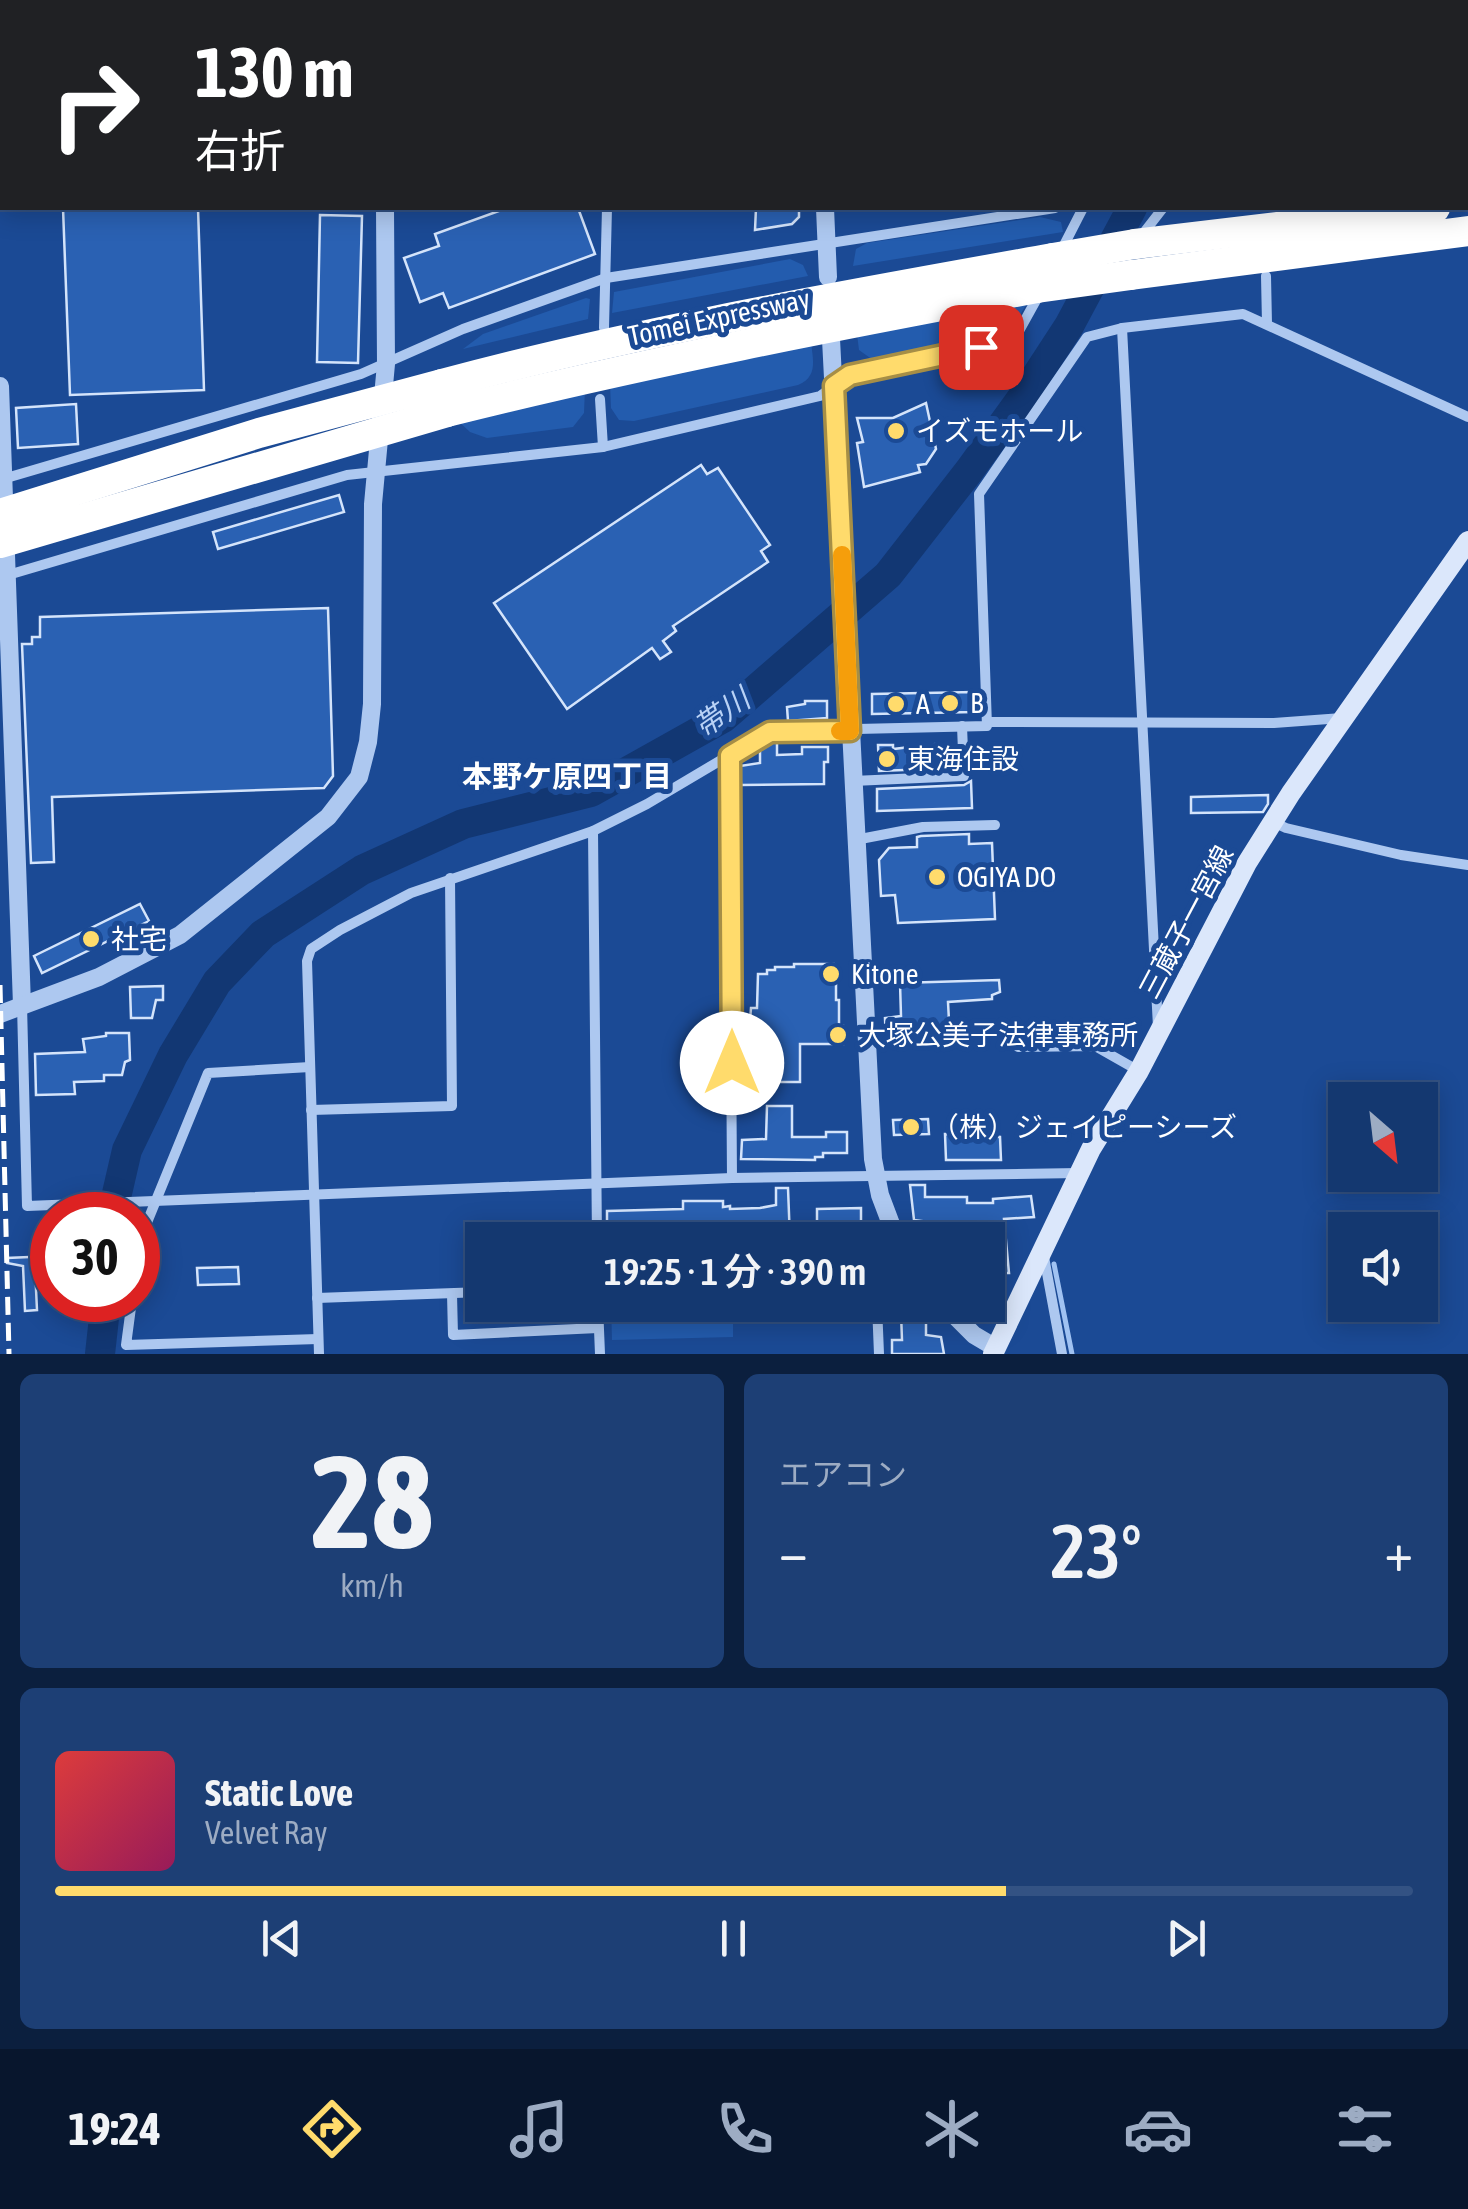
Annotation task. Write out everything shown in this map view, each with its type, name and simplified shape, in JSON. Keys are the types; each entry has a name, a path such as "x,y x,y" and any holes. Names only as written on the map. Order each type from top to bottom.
{"highway":[{"name":"Tomei Expressway","path":"0,514 259,433 444,398 544,388 802,332 1037,288 1133,260 1423,210"},
{"name":"Tomei Expressway","path":"0,543 444,398 539,358 768,310 1052,258 1133,260 1468,231"}],"main road":[{"name":"三蔵子一宮線","path":"994,1351 1080,1173 1247,864 1343,718 1468,541"}],"street":[{"path":"0,1014 99,977 180,934 328,817 359,778 372,704 373,504 386,364 385,210"},
{"path":"604,328 606,210"},
{"path":"825,210 828,277"},
{"path":"3,478 386,364 463,329 606,278 1026,210"},
{"path":"8,575 347,475 603,446 820,396 850,375 981,347 1004,358 1083,210"},
{"path":"1133,260 1162,210"},
{"path":"1266,276 1267,324"},
{"path":"319,1354 307,961 311,949 412,893 592,831 770,732 987,726 979,494 1087,337 1122,328 1243,314 1468,417"},
{"path":"1122,328 1158,1033"},
{"path":"832,339 868,1090 876,1176 892,1222"},
{"path":"0,386 27,1206 30,1206"},
{"path":"600,399 603,446"},
{"path":"987,722 1274,722 1343,718"},
{"path":"852,781 964,776 962,726"},
{"path":"730,756 732,1178"},
{"path":"1272,822 1401,855 1468,865"},
{"path":"855,840 923,827 995,825"},
{"path":"592,831 597,1222"},
{"path":"311,1110 452,1106 450,878"},
{"path":"1018,1047 1095,1046 1139,1070"},
{"path":"160,1195 208,1073 310,1067"},
{"path":"160,1203 732,1178 1080,1173"},
{"path":"1042,1248 1062,1354"},
{"path":"317,1298 465,1293"},
{"path":"452,1294 454,1335 598,1328"},
{"path":"129,1322 125,1349 318,1338"},
{"path":"598,1322 600,1354"},
{"path":"878,1322 878,1354"},
{"path":"961,1322 994,1351"}],"shaded area":[{"path":"1040,217 1061,222 1063,232 853,266 856,249 867,243"},
{"path":"790,259 803,265 808,276 612,313 614,292"},
{"path":"590,299 588,319 463,349 483,334"},
{"path":"1027,303 1013,327 1000,334 873,360 859,350 857,334"},
{"path":"811,342 811,373 798,385 634,421 619,420 611,408 610,383"},
{"path":"585,388 584,413 573,427 487,438 470,432 456,419"},
{"path":"611,1322 733,1322 733,1337 612,1340"}],"building":[{"path":"63,210 198,210 204,390 70,395"},
{"path":"501,210 579,210 595,254 449,308 443,293 420,302 404,258 439,246 435,234"},
{"path":"756,210 799,210 799,217 792,224 755,230"},
{"path":"320,215 362,216 358,363 317,362"},
{"path":"926,403 936,449 926,464 918,465 920,472 864,487 857,443 863,442 857,418 893,418"},
{"path":"76,404 78,444 18,448 16,408"},
{"path":"701,465 707,474 718,468 770,545 761,551 768,562 673,626 676,631 663,641 671,652 660,659 652,648 567,709 494,603"},
{"path":"339,495 344,512 218,549 213,532"},
{"path":"328,608 333,776 324,788 52,797 54,862 31,863 22,644 32,644 32,637 40,637 40,617"},
{"path":"974,692 974,712 872,714 872,694"},
{"path":"805,701 827,701 827,718 788,721 787,707"},
{"path":"777,742 777,755 802,754 802,747 828,747 824,784 741,785 740,766 760,763 760,747"},
{"path":"936,744 946,750 954,749 955,768 879,771 878,745 893,745 893,749"},
{"path":"971,781 972,808 877,811 877,789 964,785"},
{"path":"1268,795 1263,812 1191,813 1191,797"},
{"name":"OGIYA DO","path":"969,834 969,844 992,843 995,919 898,923 895,895 881,896 879,860 889,848 917,847 917,837"},
{"name":"社宅","path":"140,904 149,921 42,973 34,956"},
{"path":"794,964 836,966 836,1000 843,1044 800,1044 800,1082 743,1082 743,1060 756,1060 756,1036 752,1035 750,1021 751,1008 757,1008 758,974"},
{"path":"999,980 1000,992 992,995 992,999 948,1002 950,1040 886,1043 885,1018 901,1016 900,983"},
{"path":"163,986 163,1000 156,1000 152,1018 131,1018 130,987"},
{"path":"129,1033 130,1060 125,1062 122,1075 104,1075 104,1081 74,1082 75,1094 36,1095 35,1054 85,1052 83,1039"},
{"path":"767,1106 792,1106 792,1137 826,1137 826,1132 847,1132 847,1153 823,1153 823,1157 815,1160 741,1159 742,1140 766,1139"},
{"name":"（株）ジェイピーシーズ","path":"928,1119 929,1134 894,1135 893,1120"},
{"path":"945,1134 1000,1137 1001,1160 946,1160"},
{"path":"910,1185 925,1185 925,1197 967,1197 967,1203 1031,1196 1034,1217 1004,1219 1004,1222 914,1220"},
{"path":"776,1188 788,1188 789,1222 607,1222 607,1211 683,1209 683,1201 723,1201 723,1207 730,1209 776,1205"},
{"path":"861,1208 861,1222 817,1222 817,1209"},
{"path":"1005,1230 1009,1273 1005,1273"},
{"path":"30,1257 30,1311 25,1311 23,1266 7,1263 7,1258"},
{"path":"238,1267 239,1284 198,1285 197,1268"},
{"path":"901,1322 926,1322 926,1335 941,1337 944,1354 892,1354 892,1340 902,1340"}],"waterway":[{"name":"帯川","path":"117,1192 127,1150 173,1055 217,982 263,934 362,870 463,824 591,792 723,718 888,575 1024,395 1069,326 1131,210"},
{"path":"1054,1264 1072,1354"},
{"name":"帯川","path":"100,1354 104,1322"}],"railway":[{"path":"0,985 9,1354"}],"slow traffic":[{"path":"840,731 850,731 842,555"}],"place":[{"name":"イズモホール","path":"896,431"},
{"name":"B","path":"950,703"},
{"name":"A","path":"896,704"},
{"name":"東海住設","path":"887,759"},
{"name":"OGIYA DO","path":"937,877"},
{"name":"社宅","path":"91,939"},
{"name":"Kitone","path":"831,974"},
{"name":"大塚公美子法律事務所","path":"838,1035"},
{"name":"（株）ジェイピーシーズ","path":"911,1127"}],"district":[{"name":"本野ケ原四丁目","path":"567,777"}],"route":[{"path":"732,1063 730,756 779,730 850,731 834,386 850,375 981,347"}]}
